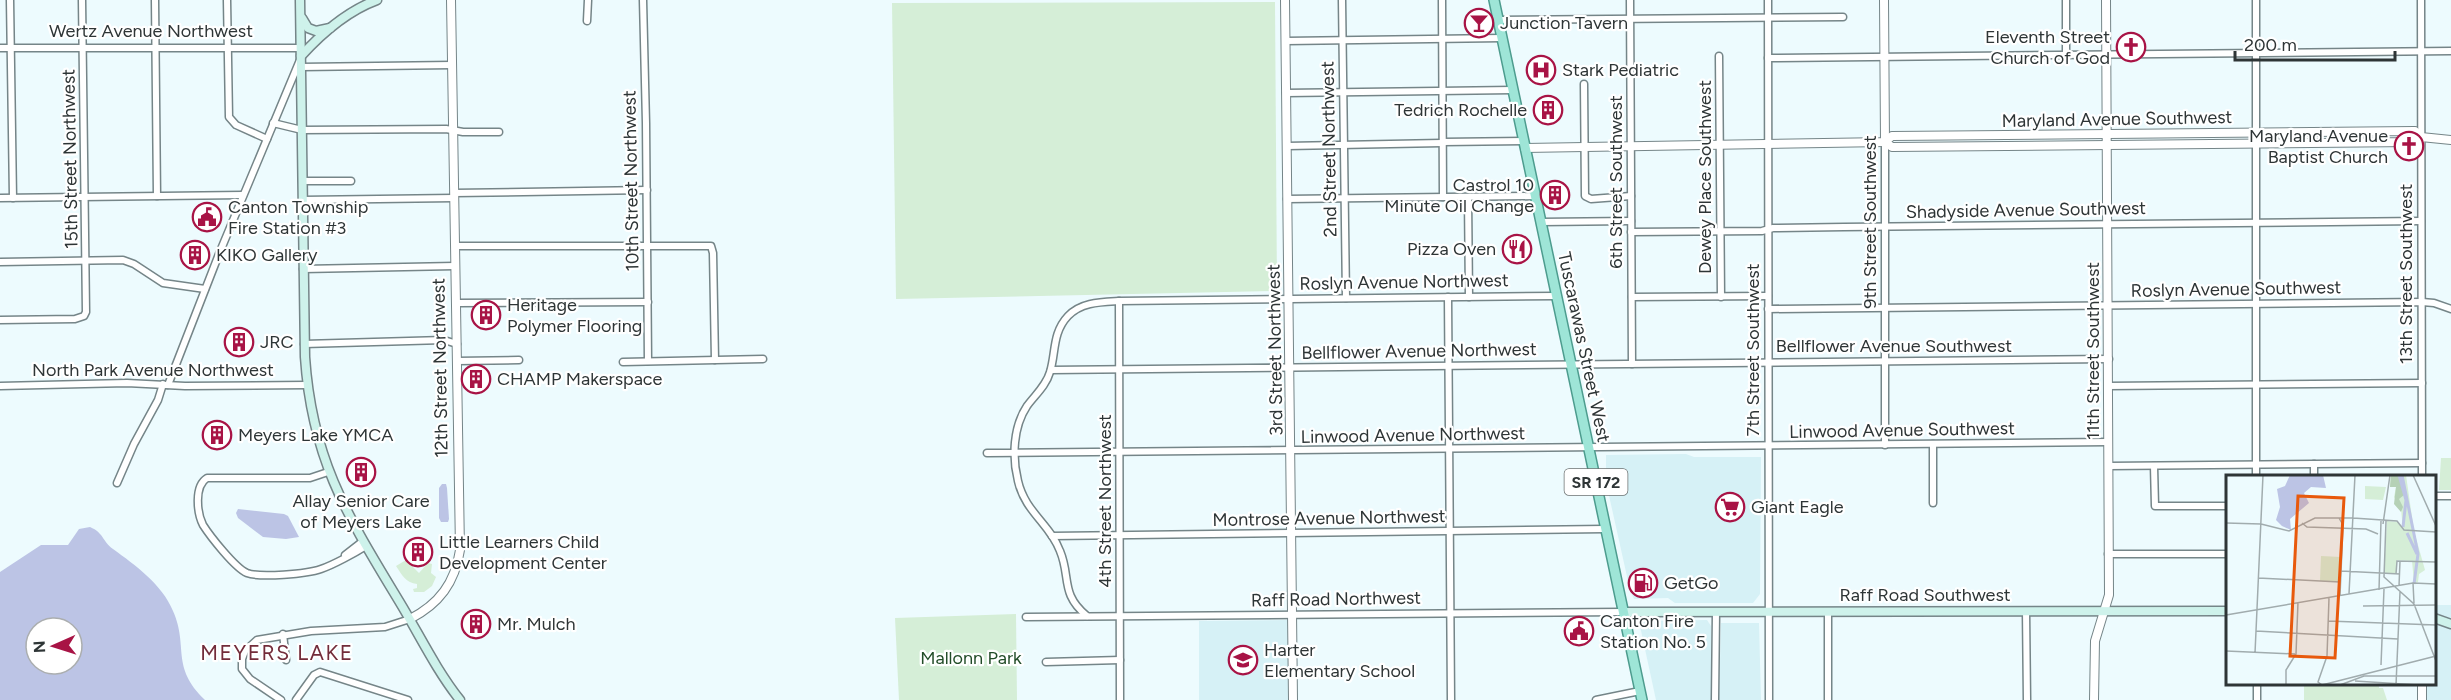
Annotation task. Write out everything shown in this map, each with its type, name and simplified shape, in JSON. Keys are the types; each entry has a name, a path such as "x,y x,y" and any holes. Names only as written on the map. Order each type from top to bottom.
{"main road":[{"path":"300,0 304,344 307,385 315,430 339,498 442,676 460,700"},
{"path":"301,52 330,28 374,0"},
{"name":"Tuscarawas Street West","path":"1494,0 1641,696"},
{"path":"300,15 308,28 316,31 330,28"},
{"name":"Raff Road Southwest","path":"1623,612 2226,610"},
{"path":"2436,619 2451,624"}],"street":[{"path":"10,0 13,198"},
{"name":"15th Street Northwest","path":"0,320 75,319 84,316 87,310 82,0"},
{"path":"154,0 157,196"},
{"path":"227,0 229,117 236,126 267,139"},
{"name":"12th Street Northwest","path":"410,620 431,607 442,595 454,574 459,558 451,0"},
{"path":"587,21 588,0"},
{"name":"10th Street Northwest","path":"642,0 648,245 648,361"},
{"name":"3rd Street Northwest","path":"1285,0 1293,700"},
{"name":"2nd Street Northwest","path":"1342,0 1346,298"},
{"path":"1442,0 1443,197"},
{"name":"6th Street Southwest","path":"1630,0 1632,364"},
{"name":"7th Street Southwest","path":"1768,0 1769,700"},
{"name":"9th Street Southwest","path":"1884,0 1885,445"},
{"path":"2066,0 2066,56"},
{"name":"11th Street Southwest","path":"2094,700 2095,640 2109,601 2106,0"},
{"path":"2256,0 2256,475"},
{"name":"13th Street Southwest","path":"2421,0 2422,475"},
{"path":"1498,20 1843,17"},
{"path":"1286,41 1502,38"},
{"name":"Wertz Avenue Northwest","path":"0,48 228,48 301,52"},
{"path":"1768,58 2451,51"},
{"path":"117,483 165,384 301,52"},
{"name":"Dewey Place Southwest","path":"1719,57 1720,297"},
{"path":"301,67 452,65"},
{"path":"1584,84 1585,196 1591,199 1631,196"},
{"path":"1286,93 1513,90"},
{"path":"273,123 302,130 499,132"},
{"name":"Maryland Avenue Southwest","path":"1884,142 1892,136 2415,131 2421,137"},
{"name":"Maryland Avenue Southwest","path":"1524,144 1585,147 1884,142 1892,147 2413,142 2421,137 2451,140"},
{"path":"1287,146 1524,144"},
{"path":"302,181 351,181"},
{"path":"303,200 647,190"},
{"path":"0,198 243,195"},
{"path":"1287,199 1535,196"},
{"path":"1468,197 1469,297"},
{"path":"1541,222 1631,221"},
{"name":"Shadyside Avenue Southwest","path":"1631,232 2421,221"},
{"path":"455,246 712,246 715,360"},
{"path":"0,262 130,262 163,284 205,289"},
{"path":"303,269 455,266"},
{"name":"Roslyn Avenue Northwest","path":"1051,370 1059,329 1074,311 1090,304 1119,301 1289,298 1556,296"},
{"path":"1632,297 1768,296"},
{"path":"1448,297 1451,700"},
{"name":"4th Street Northwest","path":"1119,301 1120,700"},
{"path":"456,303 648,302"},
{"name":"Roslyn Avenue Southwest","path":"1768,309 2422,302 2434,303 2451,309"},
{"path":"304,344 444,340 457,344"},
{"path":"623,362 763,359"},
{"name":"Bellflower Avenue Southwest","path":"1571,365 2109,359"},
{"path":"457,361 519,360"},
{"name":"Bellflower Avenue Northwest","path":"1051,370 1571,365"},
{"path":"1051,370 1042,389 1020,419 1016,432 1017,476 1030,510 1052,536 1063,560 1068,591 1077,606 1087,616"},
{"name":"North Park Avenue Northwest","path":"0,386 127,383 307,385"},
{"path":"2108,386 2422,383"},
{"name":"Linwood Avenue Southwest","path":"1589,448 2108,442"},
{"path":"1933,444 1933,503"},
{"name":"Linwood Avenue Northwest","path":"987,453 1589,448"},
{"path":"2109,466 2422,463"},
{"path":"2314,464 2314,475"},
{"path":"2154,466 2155,506 2226,506"},
{"path":"328,472 310,478 207,478 201,483 199,489 200,512 204,526 236,565 246,572 261,575 315,571 364,544"},
{"name":"Montrose Avenue Northwest","path":"1052,536 1605,529"},
{"path":"2108,554 2226,554"},
{"path":"2026,611 2027,700"},
{"name":"Raff Road Northwest","path":"1026,617 1623,612"},
{"path":"1715,700 1716,612"},
{"path":"1828,612 1828,700"},
{"path":"281,700 249,679 242,666 246,651 253,642 283,634 385,627 410,620"},
{"path":"283,634 286,660"},
{"path":"1046,662 1120,660"},
{"path":"296,700 314,675 320,672 408,700"},
{"path":"1596,700 1641,696"}],"shaded area":[{"path":"1686,454 1694,457 1761,457 1760,594 1753,603 1675,603 1668,598 1634,599 1606,482 1606,455"},
{"path":"2436,605 2451,605 2451,700 2426,700 2426,685 2436,685"},
{"name":"Harter Elementary School","path":"1288,620 1288,700 1199,700 1199,621"},
{"path":"1707,620 1711,626 1711,700 1656,700 1640,626 1643,621"},
{"path":"1721,623 1759,623 1761,700 1719,700"}],"green space":[{"path":"1275,2 1277,291 896,299 892,3"},
{"path":"2441,458 2451,458 2451,490 2439,490"},
{"path":"406,560 419,573 428,563 432,564 431,573 436,577 432,586 424,592 414,592 413,589 417,588 417,584 407,580 396,566"},
{"name":"Mallonn Park","path":"1016,614 1017,700 899,700 895,618"},
{"path":"2304,685 2379,685 2379,688 2383,688 2387,700 2304,700"}],"water":[{"path":"442,484 446,484 447,488 448,522 441,522 439,518 439,488"},
{"path":"238,509 284,514 288,516 299,537 286,539 263,537 238,518 236,513"},
{"name":"MEYERS LAKE","path":"90,527 155,584 168,601 178,624 187,677 205,700 0,700 0,572 41,545 68,545 79,529"}],"place":[{"name":"Junction Tavern","path":"1479,23"},
{"name":"Eleventh Street Church of God","path":"2131,47"},
{"name":"Stark Pediatric","path":"1541,70"},
{"name":"Tedrich Rochelle","path":"1548,110"},
{"name":"Maryland Avenue Baptist Church","path":"2409,146"},
{"name":"Castrol 10 Minute Oil Change","path":"1555,195"},
{"name":"Canton Township Fire Station #3","path":"207,217"},
{"name":"Pizza Oven","path":"1517,249"},
{"name":"KIKO Gallery","path":"195,255"},
{"name":"Heritage Polymer Flooring","path":"486,315"},
{"name":"JRC","path":"239,342"},
{"name":"CHAMP Makerspace","path":"476,379"},
{"name":"Meyers Lake YMCA","path":"217,435"},
{"name":"Allay Senior Care of Meyers Lake","path":"361,472"},
{"name":"Giant Eagle","path":"1730,507"},
{"name":"Little Learners Child Development Center","path":"418,552"},
{"name":"GetGo","path":"1643,583"},
{"name":"Mr. Mulch","path":"476,624"},
{"name":"Canton Fire Station No. 5","path":"1579,631"},
{"name":"Harter Elementary School","path":"1243,660"}],"district":[{"name":"MEYERS LAKE","path":"277,653"}]}
